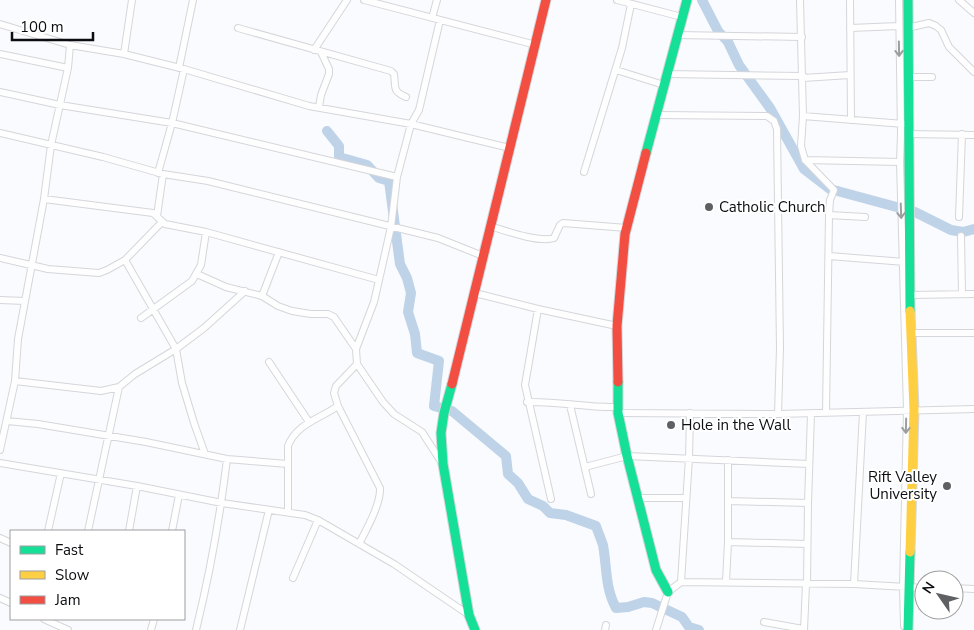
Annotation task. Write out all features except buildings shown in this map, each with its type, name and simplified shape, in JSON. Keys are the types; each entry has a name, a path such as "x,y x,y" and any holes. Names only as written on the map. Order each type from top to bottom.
{"street":[{"path":"124,54 132,0"},
{"path":"157,216 160,174 172,123 193,0"},
{"path":"314,50 347,0"},
{"path":"364,0 382,2 432,18 536,46"},
{"path":"432,18 437,0"},
{"path":"475,630 469,615 443,464 441,433 444,413 546,0"},
{"path":"617,0 682,17"},
{"path":"668,592 656,570 627,456 618,410 617,326 627,228 686,0"},
{"path":"800,0 803,77 801,146 805,160 834,190 830,200 829,215 826,412"},
{"path":"850,0 851,120"},
{"path":"899,0 907,77 906,262 910,410"},
{"path":"904,630 910,410 910,295 906,262 900,162 906,128 903,27 908,0"},
{"path":"959,0 974,13"},
{"path":"584,172 616,70 631,4"},
{"path":"440,20 419,110 411,124 397,177 391,227 374,302 356,349 357,364 383,402 394,414 422,432 443,464"},
{"path":"0,24 70,45 124,54 319,107 411,124 510,148"},
{"path":"850,28 903,27 929,24 936,26 941,30 949,47 974,72"},
{"path":"238,28 391,71 394,74 397,93 406,97"},
{"path":"678,35 802,37"},
{"path":"0,450 15,381 18,339 44,199 51,145 68,68 70,45"},
{"path":"319,107 321,95 329,74 329,69 322,52"},
{"path":"0,54 68,68"},
{"path":"616,70 664,85"},
{"path":"667,74 803,77 850,75"},
{"path":"907,77 932,77"},
{"path":"0,92 172,123 397,177"},
{"path":"657,115 767,116 774,121 777,129 778,414"},
{"path":"803,116 974,135"},
{"path":"0,133 103,157 160,174 208,181 438,238 483,256"},
{"path":"959,217 962,134"},
{"path":"805,160 900,162"},
{"path":"44,199 153,213 162,222 206,232 379,280"},
{"path":"829,215 865,217"},
{"path":"0,258 57,270 99,273 125,260 162,222"},
{"path":"490,226 524,236 549,239 554,238 560,225 563,223 627,228"},
{"path":"141,318 188,285 197,274 206,232"},
{"path":"960,236 962,294"},
{"path":"262,296 279,252"},
{"path":"829,256 906,262"},
{"path":"125,260 176,349 182,383 205,454"},
{"path":"197,274 226,287 262,296 278,306 292,311 328,314 334,317 356,349"},
{"path":"15,381 101,391 119,386 176,349 204,328 245,291"},
{"path":"475,293 538,310 617,326"},
{"path":"910,295 974,294"},
{"path":"0,300 25,301"},
{"path":"538,310 525,385 551,499"},
{"path":"910,333 974,333"},
{"path":"269,362 309,422"},
{"path":"357,364 336,386 334,393 338,406 380,488 380,495 358,544"},
{"path":"88,530 119,386"},
{"path":"528,402 545,401 618,410 690,413 811,414 826,412 974,409"},
{"path":"570,404 591,494"},
{"path":"288,512 288,446 290,439 309,422 338,406"},
{"path":"854,584 863,412"},
{"path":"681,582 690,413"},
{"path":"764,622 804,629 807,584 811,414"},
{"path":"7,421 38,424 146,442 227,459 288,464"},
{"path":"585,467 627,456 809,464"},
{"path":"196,630 208,582 222,503 227,459"},
{"path":"726,582 728,460"},
{"path":"0,463 61,472 222,503 305,515 318,520 394,564 469,615"},
{"path":"48,530 61,472"},
{"path":"129,530 137,486"},
{"path":"172,530 179,495"},
{"path":"638,498 686,498"},
{"path":"728,501 808,503"},
{"path":"240,630 269,510"},
{"path":"293,578 318,520"},
{"path":"728,542 807,544"},
{"path":"656,630 668,592 681,582 854,584 914,588"},
{"path":"906,588 908,630"},
{"path":"46,620 68,630"}],"waterway":[{"path":"702,0 718,31 728,42 739,65 770,108 804,169 830,189 915,212 951,230 963,232 974,229"},
{"path":"327,131 339,146 339,157 367,165 379,178 389,181 400,264 407,278 411,293 408,312 415,334 417,353 439,361 434,406 452,411 506,456 508,474 518,483 528,499 543,506 550,513 566,515 596,526 603,545 610,593 616,608 628,607 644,602 652,603 682,617 689,627 699,630"}],"traffic: fast":[{"path":"646,153 687,0"},
{"path":"908,0 910,311"},
{"path":"618,382 618,413 627,456 656,570 668,592"},
{"path":"452,384 441,433 443,464 469,615 475,630"},
{"path":"908,630 910,552"}],"traffic: slow":[{"path":"910,311 914,410 910,552"}],"traffic: jam":[{"path":"452,384 546,0"},
{"path":"618,382 617,326 625,234 646,153"}],"place":[{"name":"Catholic Church","path":"709,207"},
{"name":"Hole in the Wall","path":"671,425"},
{"name":"Rift Valley University","path":"947,486"}]}
